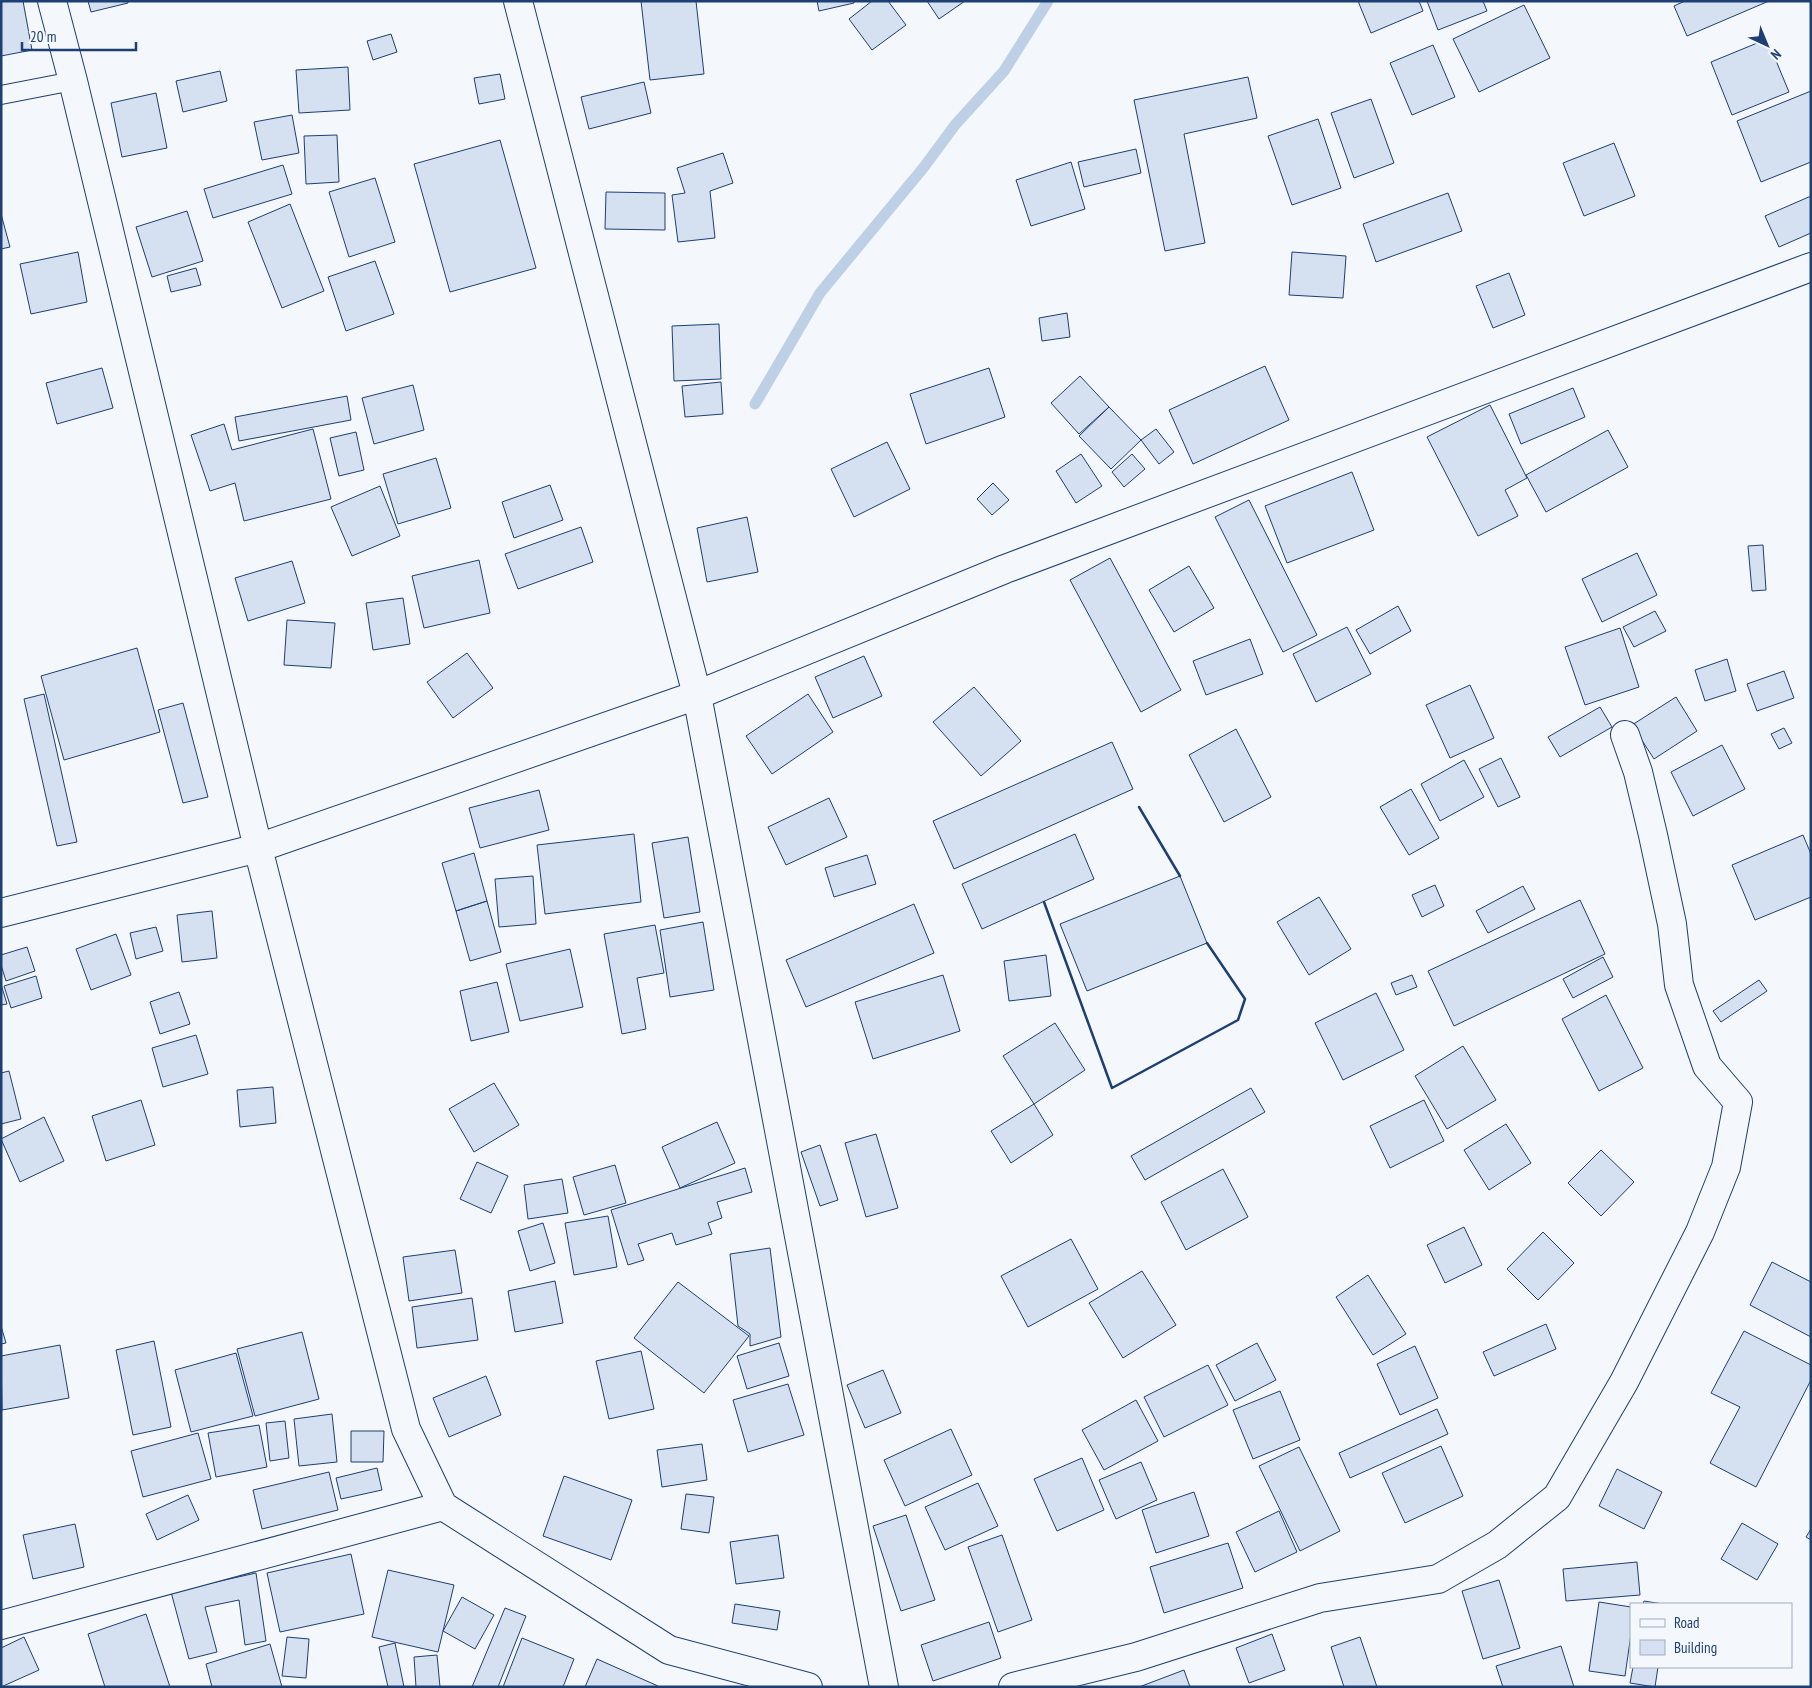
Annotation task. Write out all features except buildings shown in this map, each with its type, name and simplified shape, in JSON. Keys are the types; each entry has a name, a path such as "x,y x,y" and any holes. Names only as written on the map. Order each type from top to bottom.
{"street":[{"path":"52,1 258,848 406,1429 444,1506 669,1650 808,1687"},
{"path":"518,1 697,695 884,1687"},
{"path":"1,913 258,848 697,695 1005,569 1811,267"},
{"path":"1013,1687 1136,1657 1320,1598 1438,1579 1497,1545 1558,1497 1624,1382 1700,1232 1726,1167 1738,1102 1707,1066 1680,985 1672,924 1653,835 1638,772 1625,734"},
{"path":"1,1625 444,1506"}],"lane":[{"path":"1,95 73,81"}],"waterway":[{"path":"755,404 820,293 924,167 955,125 1004,71 1048,1"}],"wall":[{"path":"1139,807 1180,876"},
{"path":"1044,902 1112,1088 1238,1020 1245,999 1207,943"}]}
